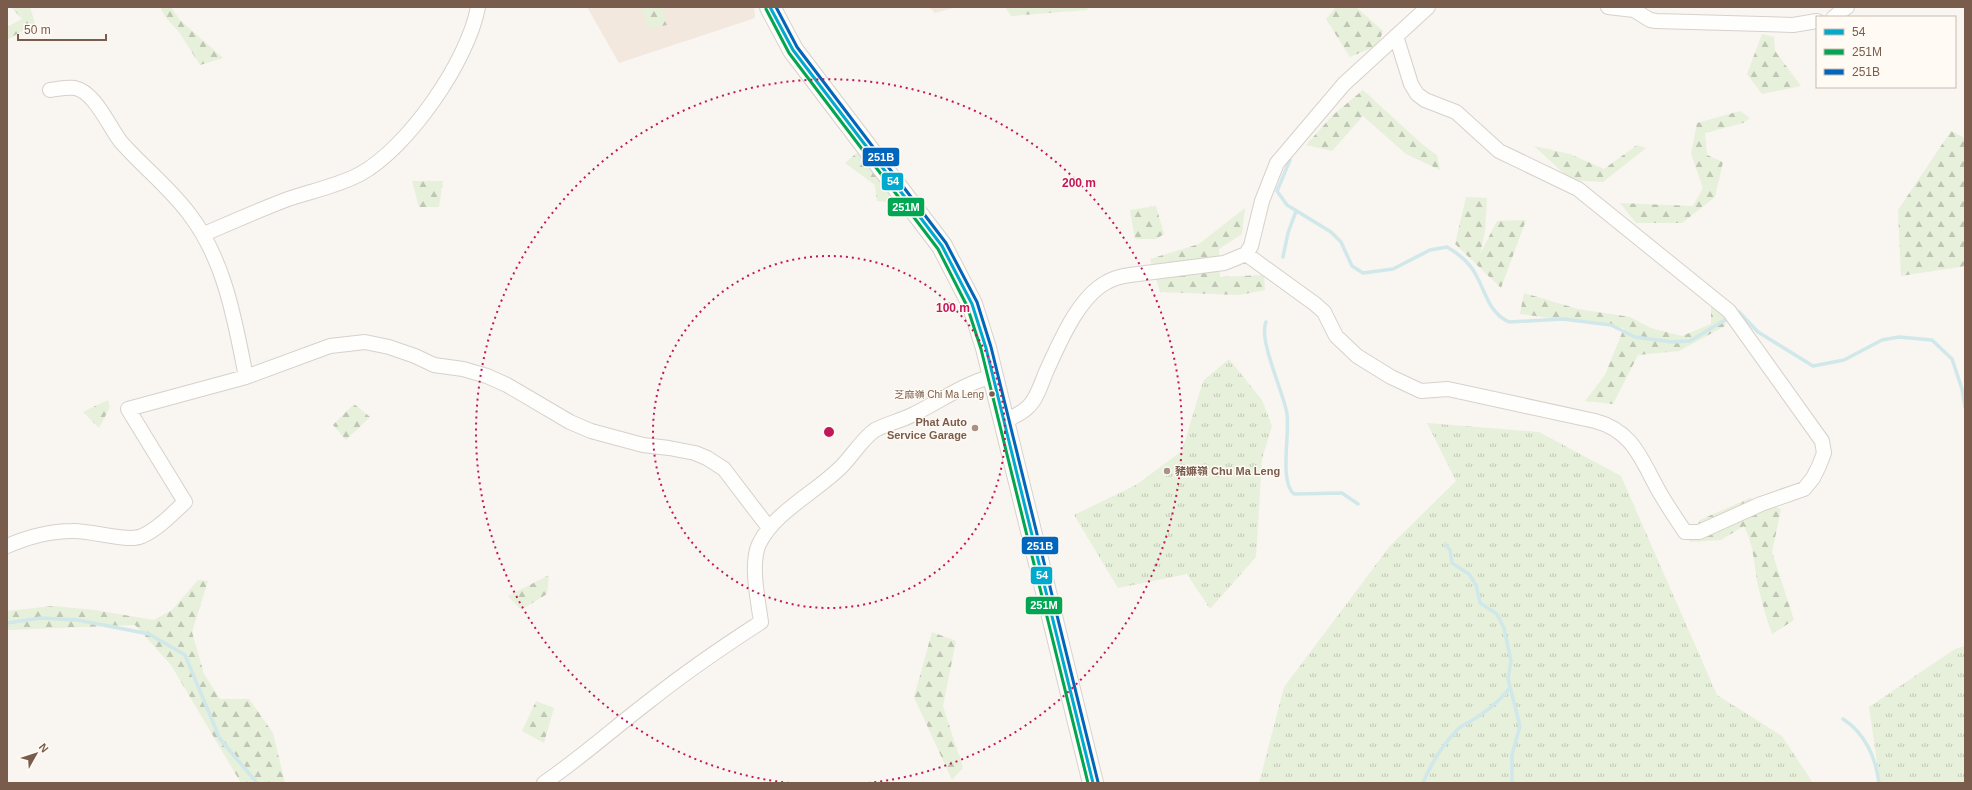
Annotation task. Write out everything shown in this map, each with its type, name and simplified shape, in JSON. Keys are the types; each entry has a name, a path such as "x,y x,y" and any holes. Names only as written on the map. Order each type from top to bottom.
{"main road":[{"path":"770,7 793,50 942,246 972,304 993,376 1093,783"}],"street":[{"path":"204,234 289,199 358,175 385,156 400,142 426,110 451,74 472,33 478,7"},
{"path":"1004,422 1029,406 1036,395 1056,350 1078,311 1093,292 1106,282 1130,275 1224,263 1246,254 1252,242 1262,201 1277,163 1344,84 1428,7"},
{"path":"1608,7 1634,10 1650,20 1656,21 1793,25 1816,21"},
{"path":"1835,16 1847,7"},
{"path":"1246,254 1315,304 1324,312 1336,336 1357,356 1391,377 1421,391 1448,389 1595,421 1615,428 1629,441 1640,455 1661,494 1685,532 1699,532 1761,504 1804,489 1814,478 1824,452 1822,441 1733,316 1578,189 1499,151 1456,112 1421,97 1411,84 1396,36"},
{"path":"50,90 75,88 93,99 120,141 177,199 204,234 216,261 229,301 246,377"},
{"path":"7,546 47,532 73,531 98,533 132,539 142,536 157,526 185,502 128,409 246,377 330,346 365,342 402,351 434,365 477,372 507,384 570,422 591,431 643,445 695,453 716,462 734,480 769,528"},
{"path":"544,783 584,754 687,672 761,622 756,576 757,558 759,546 769,528 800,500 832,476 876,430 913,415 972,383 993,376"}],"shaded area":[{"path":"587,7 754,7 755,18 619,63"},
{"path":"929,7 956,7 935,13"}],"green space":[{"path":"11,7 30,7 35,23 7,40 7,27 22,19"},
{"path":"160,7 171,7 180,20 223,58 200,65 179,32 166,18"},
{"path":"641,7 661,7 667,25 649,29"},
{"path":"1005,7 1088,7 1087,10 1011,16"},
{"path":"1336,7 1356,7 1383,31 1378,45 1350,57 1326,19"},
{"path":"1762,34 1774,37 1775,51 1801,86 1762,94 1747,74"},
{"path":"1363,90 1423,145 1437,155 1440,170 1406,154 1363,116 1332,151 1306,145 1333,115"},
{"path":"1740,111 1750,118 1743,123 1705,133 1707,155 1723,162 1715,197 1682,223 1636,223 1620,203 1693,206 1703,188 1691,154 1697,123"},
{"path":"1951,131 1965,138 1965,266 1901,276 1898,210"},
{"path":"872,140 884,151 890,202 877,201 875,185 845,163"},
{"path":"1637,145 1646,148 1603,182 1571,180 1534,146 1570,154 1604,169"},
{"path":"412,181 443,181 439,207 419,207"},
{"path":"1466,197 1487,198 1485,232 1480,254 1497,221 1526,220 1501,288 1455,244"},
{"path":"1156,206 1164,234 1156,239 1135,239 1130,210"},
{"path":"1245,208 1242,234 1219,249 1220,277 1264,275 1265,290 1239,295 1160,292 1150,259 1199,244"},
{"path":"1524,293 1578,309 1630,317 1651,328 1682,336 1711,324 1711,307 1729,301 1725,326 1679,351 1638,355 1613,404 1585,401 1605,375 1624,328 1520,314"},
{"path":"1229,359 1262,400 1272,426 1262,459 1256,557 1210,609 1187,574 1118,588 1074,515 1136,485 1182,451 1203,381"},
{"path":"108,400 110,407 99,428 83,412"},
{"path":"354,404 370,417 346,440 333,425"},
{"path":"1427,423 1539,432 1621,476 1717,695 1782,736 1813,783 1259,783 1284,687 1390,546 1456,481"},
{"path":"1750,498 1781,509 1772,552 1794,620 1772,634 1758,586 1750,540 1744,526 1721,540 1689,542 1700,520"},
{"path":"549,575 547,594 521,610 508,596"},
{"path":"198,580 208,581 192,632 204,674 220,699 249,699 273,733 285,783 241,783 171,665 135,625 7,630 7,611 53,606 94,610 154,620 172,610"},
{"path":"932,632 956,641 943,706 963,768 952,780 914,697"},
{"path":"1965,646 1965,783 1880,783 1869,707 1955,649"},
{"path":"536,701 554,708 544,743 522,731"}],"waterway":[{"path":"1290,160 1277,191 1287,205 1331,232 1341,242 1352,266 1363,273 1393,269 1430,250 1447,247 1460,256 1471,267 1492,308 1502,318 1509,322 1563,319 1611,325 1635,337 1672,342 1690,341 1730,317"},
{"path":"1283,257 1288,233 1296,211"},
{"path":"1736,314 1739,312 1758,332 1813,366 1844,360 1882,340 1899,337 1932,340 1952,359 1962,389 1965,407"},
{"path":"1266,322 1264,330 1265,341 1287,414 1286,468 1290,488 1294,494 1342,493 1358,504"},
{"path":"1445,544 1450,550 1452,563 1469,574 1476,585 1480,603 1497,614 1504,628 1511,661 1508,679 1520,726 1512,755 1512,783"},
{"path":"7,623 41,618 78,620 149,634 185,655 220,739 257,783"},
{"path":"1423,783 1437,756 1457,730 1492,706 1510,687"},
{"path":"1843,719 1857,731 1868,747 1875,764 1879,783"}],"transit line":[{"name":"54","path":"770,7 793,50 942,246 972,304 986,348 1093,783"},
{"name":"251B","path":"776,7 797,47 946,243 977,302 991,347 1098,782"},
{"name":"251M","path":"766,9 789,53 938,249 967,306 981,349 1088,783"}],"place":[{"name":"芝麻嶺 Chi Ma Leng","path":"992,394"},
{"name":"Phat Auto Service Garage","path":"975,428"},
{"name":"豬嫲嶺 Chu Ma Leng","path":"1167,471"}]}
